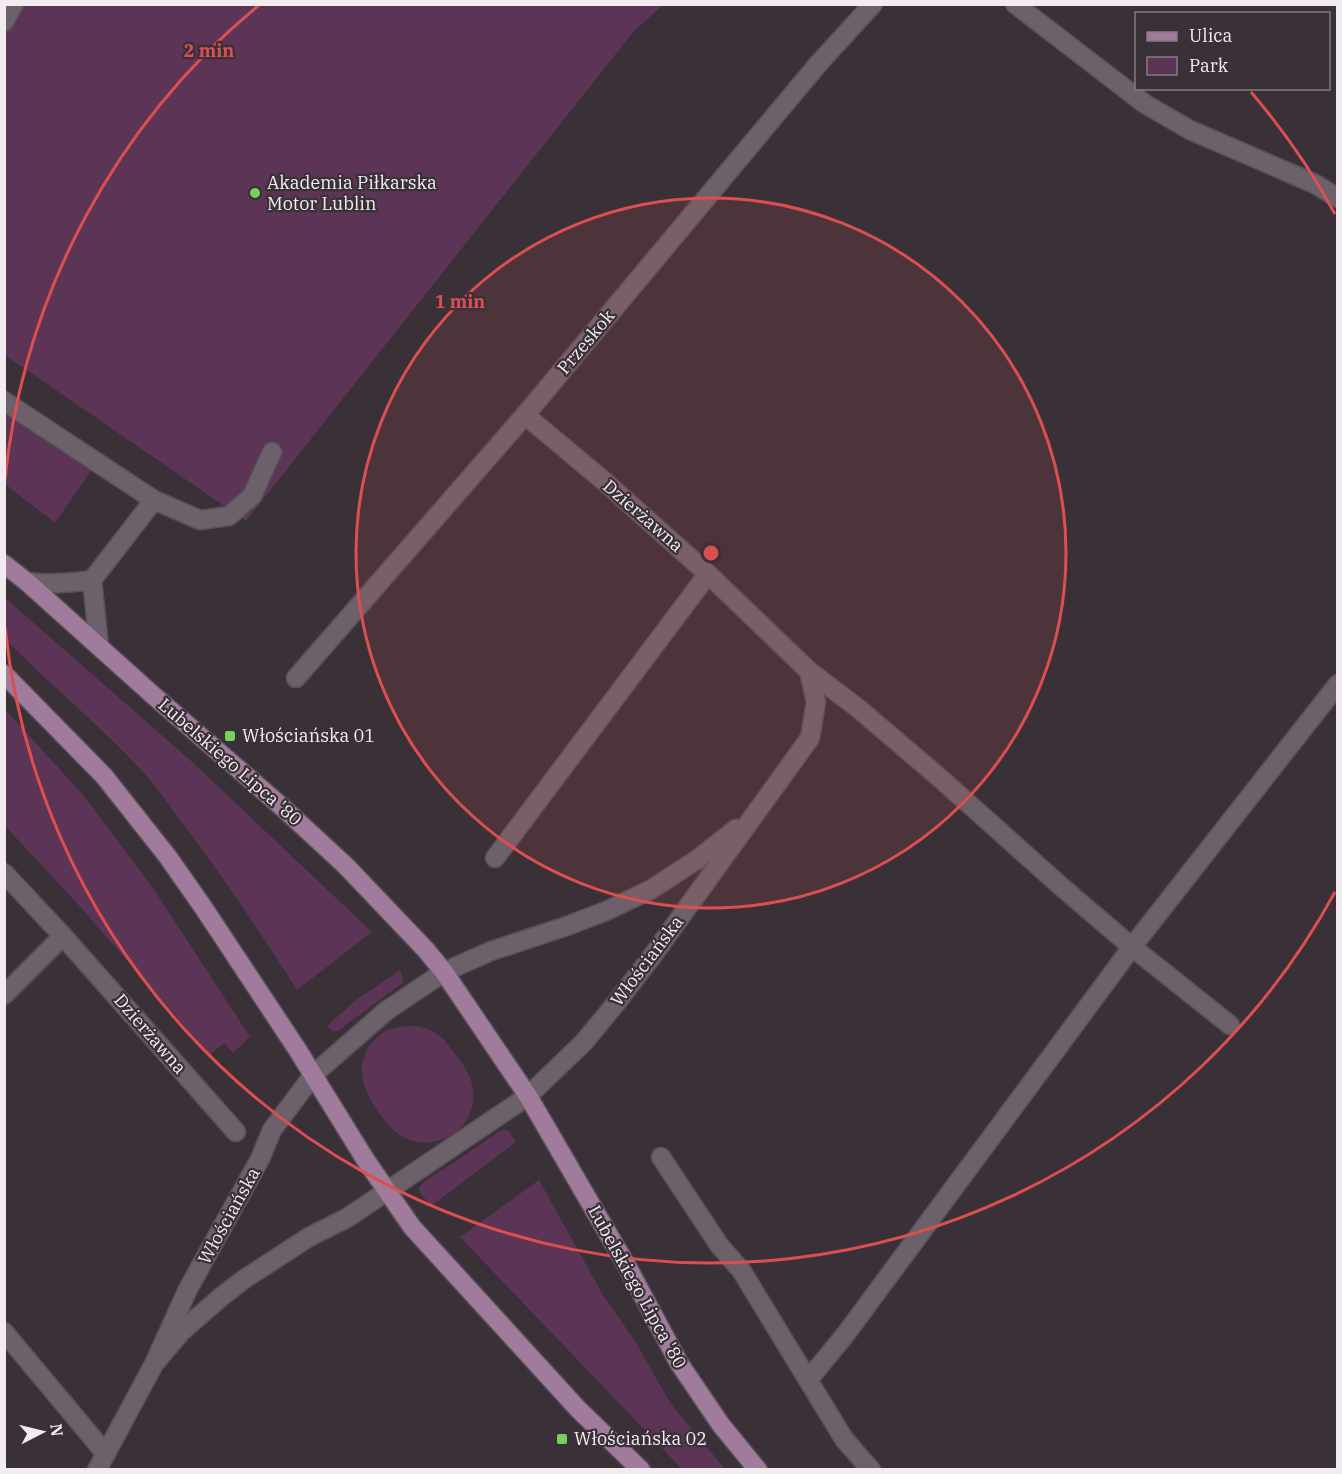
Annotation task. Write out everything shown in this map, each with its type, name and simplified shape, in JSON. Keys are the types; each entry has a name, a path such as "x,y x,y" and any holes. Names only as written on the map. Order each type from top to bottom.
{"main road":[{"name":"Lubelskiego Lipca '80","path":"4,564 281,806 346,866 444,972 528,1096 628,1268 679,1363 721,1425 758,1470"},
{"path":"4,674 104,776 168,857 314,1074 364,1159 412,1227 578,1409 641,1470"}],"street":[{"path":"4,22 14,4"},
{"name":"Przeskok","path":"296,678 525,416 819,63 873,4"},
{"path":"1016,4 1145,104 1190,130 1315,184 1338,198"},
{"path":"4,401 154,500 200,520 229,516 252,496 272,452"},
{"name":"Dzierżawna","path":"525,416 604,481 708,574 809,671 859,709 1064,889 1230,1025"},
{"path":"99,646 92,580 154,500"},
{"path":"495,858 708,574"},
{"path":"27,582 45,584 92,580"},
{"name":"Włościańska","path":"154,1364 182,1331 243,1280 309,1237 347,1218 528,1096 584,1042 653,955 810,738 816,702 809,671"},
{"path":"808,1380 852,1326 1132,946 1338,684"},
{"name":"Włościańska","path":"101,1462 154,1364 188,1289 261,1159 272,1130 314,1074 386,1011 444,972 491,951 606,911 650,890 698,859 753,816"},
{"name":"Dzierżawna","path":"4,873 63,936 236,1132"},
{"path":"4,995 63,936"},
{"path":"661,1156 718,1245 741,1270 844,1439 871,1470"},
{"path":"4,1332 101,1462"}],"green space":[{"name":"Akademia Piłkarska Motor Lublin","path":"5,5 663,5 634,31 246,521 5,355"},
{"path":"4,413 93,468 55,523 5,484"},
{"path":"4,597 190,760 372,932 297,990 230,888 160,792 109,737 5,639"},
{"path":"4,708 84,796 153,888 250,1037 233,1053 224,1043 210,1055 75,901 5,826"},
{"path":"400,970 404,982 339,1030 334,1032 327,1026 355,1001"},
{"path":"415,1026 434,1032 445,1041 467,1071 474,1093 468,1119 455,1133 437,1141 409,1140 389,1126 371,1101 362,1074 364,1056 379,1035 395,1028"},
{"path":"505,1129 510,1132 516,1142 431,1206 420,1193 419,1187"},
{"path":"539,1180 603,1295 635,1341 671,1404 725,1469 682,1469 460,1237"}],"place":[{"name":"Akademia Piłkarska Motor Lublin","path":"255,193"},
{"name":"Włościańska 01","path":"230,736"},
{"name":"Włościańska 02","path":"562,1439"}]}
